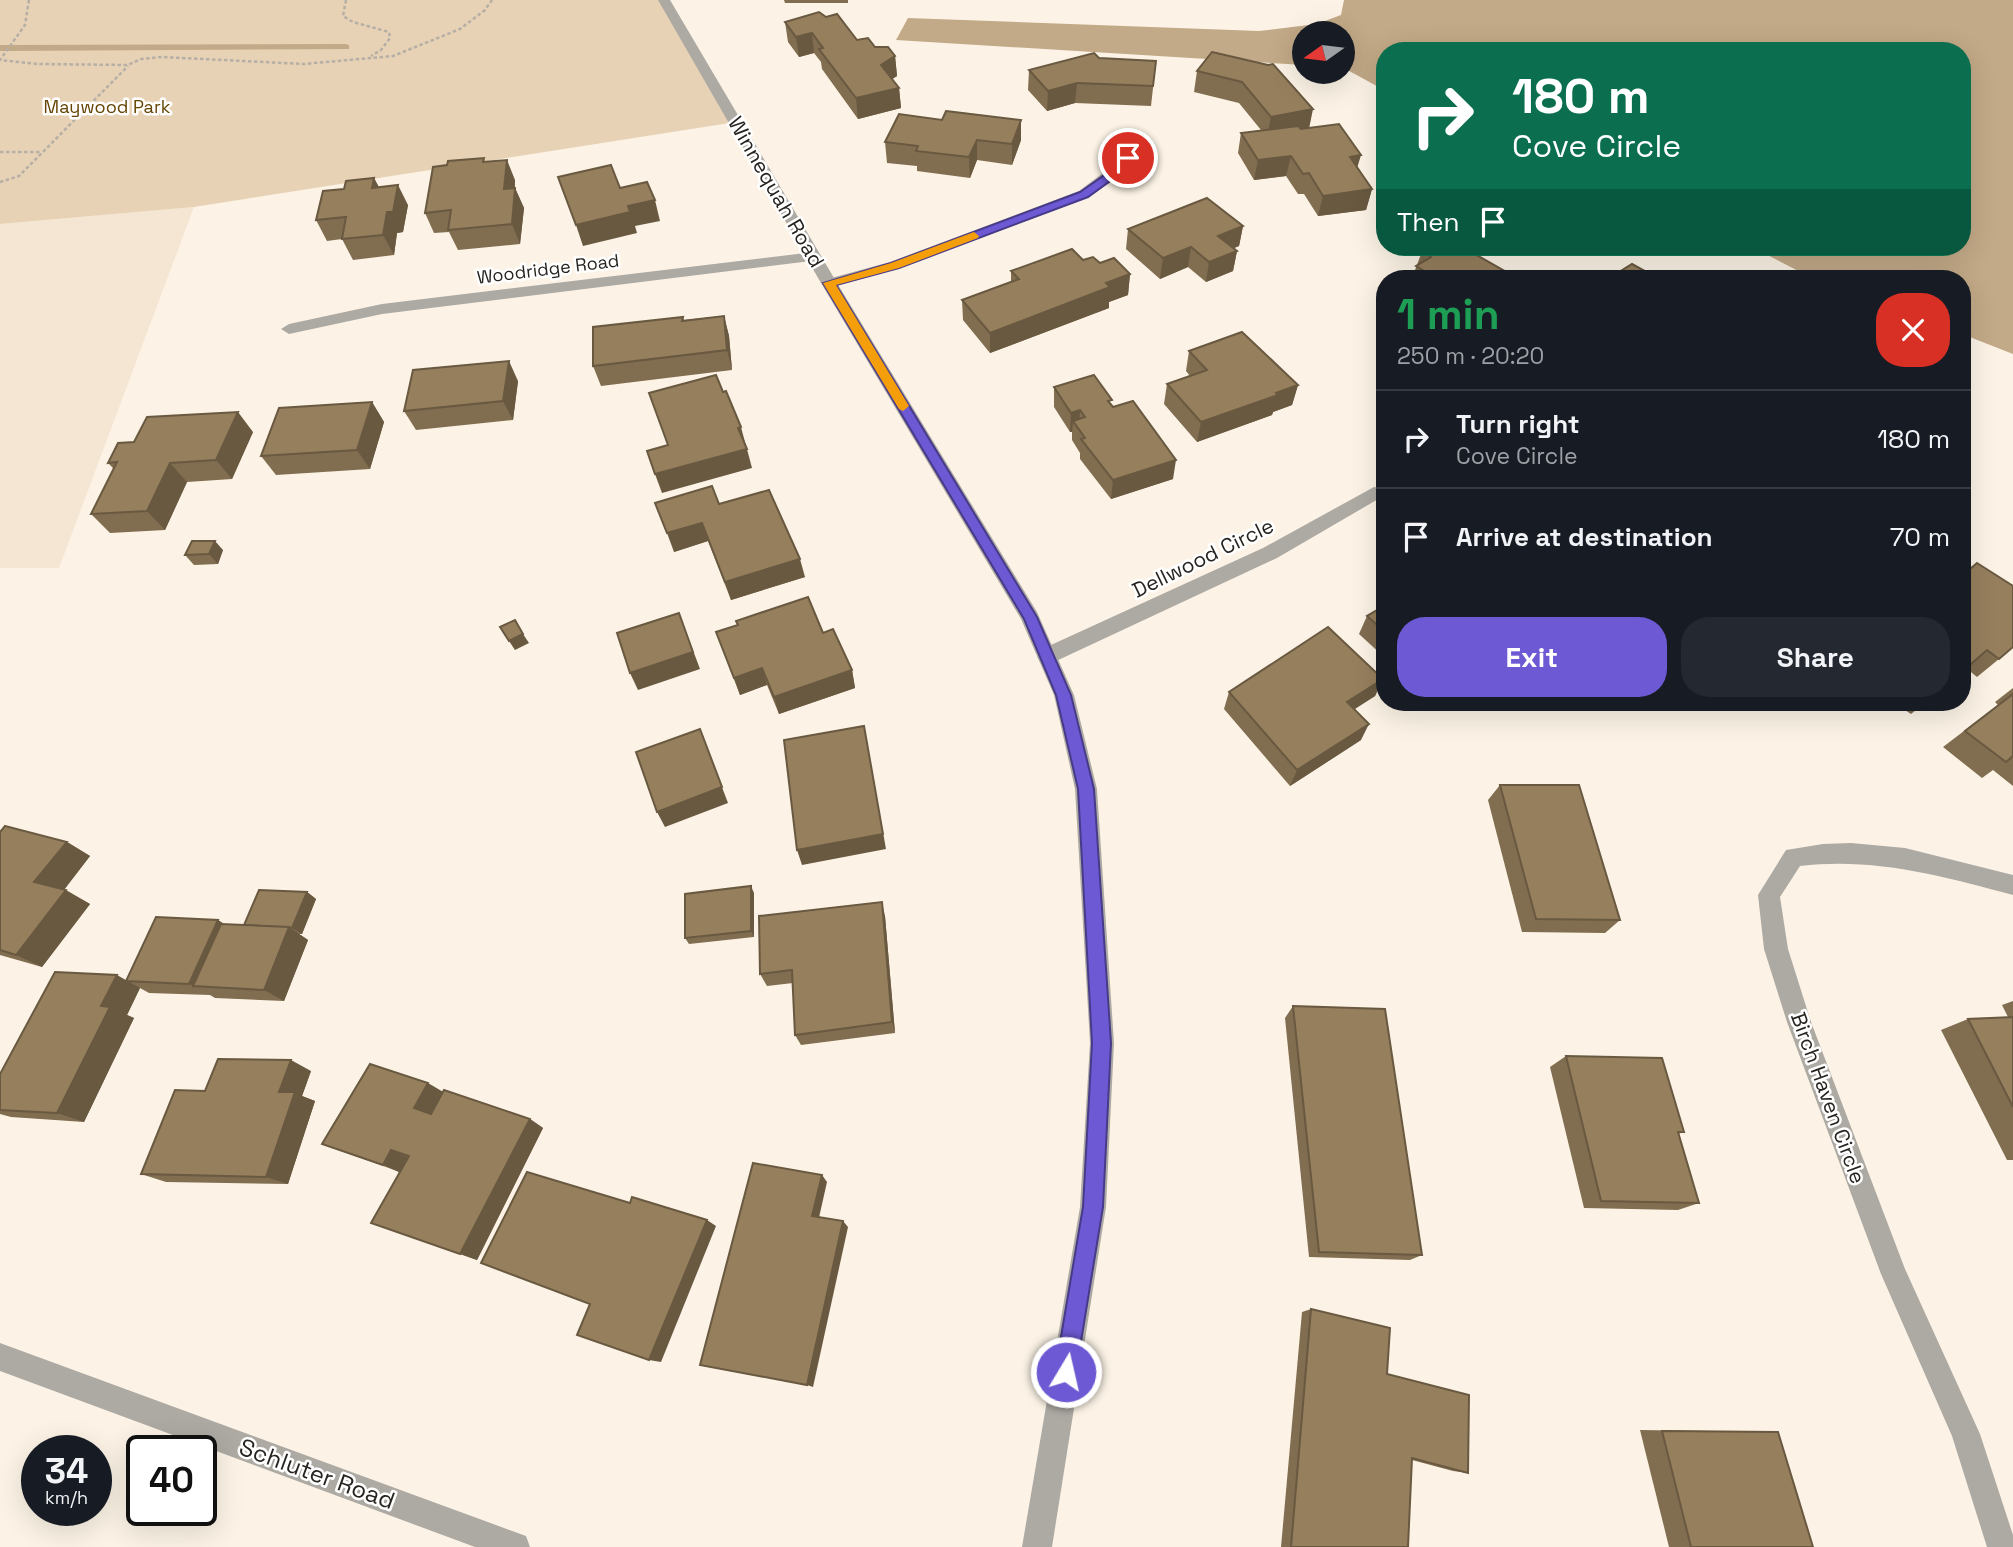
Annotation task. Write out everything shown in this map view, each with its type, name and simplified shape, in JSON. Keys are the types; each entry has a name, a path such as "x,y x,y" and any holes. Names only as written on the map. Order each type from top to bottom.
{"street":[{"name":"Winnequah Road","path":"664,0 829,283 1030,617 1064,695 1086,789 1102,1043 1093,1207 1037,1547"},
{"path":"829,283 895,265 1084,194 1113,174 1128,158"},
{"name":"Woodridge Road","path":"289,329 382,309 814,257"},
{"name":"Dellwood Circle","path":"1047,656 1270,552 1374,493"},
{"name":"Birch Haven Circle","path":"2002,1547 1966,1434 1894,1274 1799,1022 1776,949 1769,895 1794,857 1828,851 1900,855 2013,885"},
{"name":"Schluter Road","path":"0,1357 515,1547"}],"path":[{"path":"29,0 24,29 0,60 16,63 128,65"},
{"path":"346,0 343,16 353,22 382,27 389,32 390,38 381,50 367,58"},
{"path":"0,182 19,176 109,88 128,65 141,59 162,57 304,64 393,56 460,29 485,10 492,0"},
{"path":"0,152 41,152"}],"shaded area":[{"path":"1344,0 2013,0 2013,354 1971,338 1971,270 1797,270 1769,256 1971,256 1971,42 1376,42 1376,86 1355,74 1355,21 1325,21 1341,15"},
{"path":"908,18 1259,31 1292,27 1292,64 896,40"},
{"path":"194,207 59,568 0,568 0,224"}],"green space":[{"name":"Maywood Park","path":"0,0 664,0 736,122 194,207 0,224"}],"building":[{"path":"819,12 826,17 837,14 857,40 868,38 875,47 888,47 895,56 881,65 899,88 856,98 819,49 823,48 812,33 796,37 785,22"},
{"path":"1212,52 1273,64 1313,109 1271,117 1242,82 1197,71"},
{"path":"1094,53 1099,58 1156,61 1153,86 1077,83 1048,91 1029,70"},
{"path":"946,111 1021,120 1012,144 977,140 969,157 916,151 918,146 885,142 899,114 942,120"},
{"path":"1339,124 1361,155 1350,157 1372,189 1323,196 1309,173 1303,174 1291,156 1258,160 1241,133 1298,126 1301,129"},
{"path":"484,158 483,162 507,160 504,189 515,188 512,224 448,230 451,210 425,213 433,167 447,165 448,161"},
{"path":"611,165 620,188 647,182 655,200 628,206 630,212 576,225 558,177"},
{"path":"374,178 372,188 398,185 393,212 387,212 383,235 342,239 346,217 316,220 323,191 344,189 346,181"},
{"path":"1207,198 1243,226 1218,236 1237,251 1209,262 1191,247 1163,258 1128,229"},
{"path":"1072,249 1083,260 1093,257 1100,263 1114,258 1130,274 1106,283 1110,287 990,333 962,300 1019,279 1011,271"},
{"path":"1478,256 1503,270 1423,270 1416,266 1431,257"},
{"path":"1632,264 1643,270 1622,270"},
{"path":"724,316 727,350 593,366 593,327 683,317 682,321"},
{"path":"1242,332 1298,385 1276,393 1278,395 1201,422 1167,384 1207,370 1189,351"},
{"path":"509,361 503,401 404,411 413,370"},
{"path":"716,375 723,392 726,391 747,449 655,474 647,451 668,445 649,393"},
{"path":"1094,375 1112,400 1108,401 1113,407 1133,401 1176,460 1113,480 1081,439 1085,438 1073,421 1085,417 1080,410 1071,413 1054,387"},
{"path":"372,402 357,450 261,456 279,408"},
{"path":"238,412 216,460 170,463 147,511 91,514 117,462 108,463 118,443 134,442 147,417"},
{"path":"712,486 719,504 769,490 800,559 725,582 702,523 667,533 655,503"},
{"path":"192,541 215,541 209,554 185,555"},
{"path":"1977,563 2013,586 2013,647 1999,659 1987,650 1971,664 1971,568"},
{"path":"808,597 823,633 833,629 852,670 774,697 762,668 734,678 716,632 738,625 736,621"},
{"path":"1376,611 1376,624 1367,616"},
{"path":"679,613 693,652 630,673 617,633"},
{"path":"515,620 523,634 509,641 500,627"},
{"path":"1328,627 1376,672 1376,683 1347,702 1369,724 1297,770 1229,692"},
{"path":"2013,694 2013,756 2006,762 1965,731"},
{"path":"864,726 883,834 797,850 784,740"},
{"path":"700,729 722,787 657,812 636,752"},
{"path":"1500,785 1579,785 1620,920 1536,919"},
{"path":"5,826 67,842 34,882 66,890 16,955 0,950 0,832"},
{"path":"751,886 751,931 685,938 685,894"},
{"path":"259,890 307,892 292,928 244,925"},
{"path":"882,902 892,1022 795,1035 792,970 760,974 759,916"},
{"path":"156,917 218,920 189,984 126,981"},
{"path":"221,924 289,927 264,990 193,986"},
{"path":"55,972 117,975 101,1006 110,1007 57,1113 0,1110 0,1074"},
{"path":"1293,1006 1385,1009 1422,1255 1319,1252"},
{"path":"2013,1017 2013,1107 1968,1019"},
{"path":"1566,1056 1662,1058 1684,1132 1678,1132 1699,1203 1601,1201"},
{"path":"218,1059 291,1060 279,1092 295,1092 266,1177 141,1174 175,1090 205,1091"},
{"path":"370,1064 428,1083 414,1108 431,1114 444,1090 530,1119 460,1254 371,1223 409,1156 391,1150 383,1165 322,1144"},
{"path":"753,1163 822,1175 812,1216 843,1221 807,1385 700,1365"},
{"path":"527,1172 630,1203 632,1197 707,1220 649,1360 577,1335 590,1304 481,1263"},
{"path":"1311,1309 1390,1328 1387,1374 1469,1395 1468,1473 1412,1458 1408,1547 1291,1547"},
{"path":"1662,1431 1778,1432 1813,1547 1691,1547"}],"waterway":[{"path":"0,48 346,47"}],"slow traffic":[{"path":"903,406 829,283 895,265 974,236"}],"route":[{"path":"1066,1372 1093,1207 1102,1043 1086,789 1064,695 1030,617 829,283 895,265 1084,194 1113,174 1128,158"}]}
